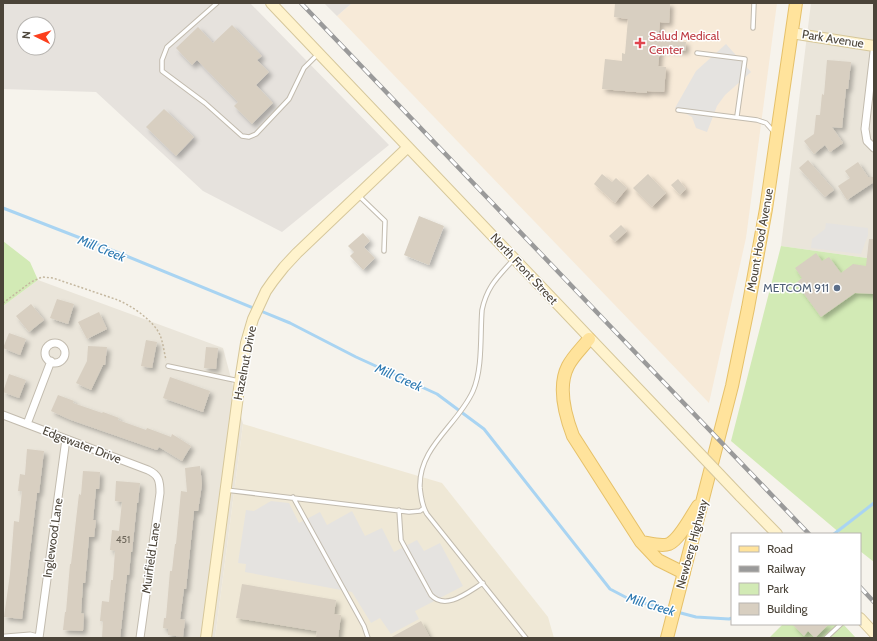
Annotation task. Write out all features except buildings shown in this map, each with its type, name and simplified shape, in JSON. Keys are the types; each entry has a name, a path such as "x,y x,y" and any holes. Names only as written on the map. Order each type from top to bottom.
{"main road":[{"name":"North Front Street","path":"271,3 515,259 589,339 776,533"},
{"name":"Mount Hood Avenue","path":"717,451 753,286 767,202 796,3"},
{"name":"Park Avenue","path":"791,33 874,46"},
{"name":"Hazelnut Drive","path":"206,638 240,381 246,343 253,319 266,291 284,267 408,147"},
{"path":"589,339 567,367 565,374 563,393 567,418 577,443 641,542 658,560 684,573"},
{"name":"Newberg Highway","path":"667,638 717,451"},
{"path":"641,542 663,545 669,544 684,527 705,495"},
{"path":"861,619 874,633"}],"street":[{"path":"874,52 865,129 867,141 874,148"},
{"path":"27,424 51,361"},
{"name":"Edgewater Drive","path":"3,415 148,470 159,478"},
{"name":"Inglewood Lane","path":"39,638 66,439"},
{"name":"Muirfield Lane","path":"140,638 160,493 159,478"},
{"path":"5,638 30,636 39,638"}],"lane":[{"path":"217,3 166,47 162,60 162,71 205,103 242,136 249,137 256,134 289,99 304,68 319,53"},
{"path":"754,3 754,28"},
{"path":"697,53 745,59 737,116"},
{"path":"678,110 737,116 757,120 766,123 777,135"},
{"path":"358,195 385,221 384,251"},
{"path":"515,259 492,284 487,292 482,310 477,376 473,391 464,407 436,442 423,465 420,484 424,508 526,638"},
{"path":"168,366 240,381"},
{"path":"225,490 414,512 424,508"},
{"path":"293,497 364,626 368,638"},
{"path":"399,510 401,540 430,595 438,601 448,602 483,583"},
{"path":"826,638 840,625"}],"path":[{"path":"3,303 32,282 42,277 53,278 123,302 148,320 160,334 168,366"}],"shaded area":[{"path":"3,3 250,3 389,145 282,232 203,191 96,92 3,89"},
{"path":"324,3 352,3 337,16"},
{"path":"352,3 777,3 746,238 709,403 337,16"},
{"path":"811,3 874,3 874,259 781,246"},
{"path":"726,44 751,72 725,95 717,106 707,132 696,128 692,117 675,108 696,71"},
{"path":"826,223 868,228 868,235 861,254 811,248 812,239 825,229"},
{"path":"38,280 223,348 243,424 215,638 3,638 3,306"},
{"path":"243,424 442,483 548,617 554,638 215,638"},
{"path":"271,501 289,503 299,523 320,512 327,525 352,511 365,536 382,528 394,552 417,540 424,551 440,543 463,586 415,611 419,619 391,634 380,618 371,623 352,592 245,572 246,564 238,563 246,510 254,511"}],"green space":[{"path":"3,241 30,262 38,280 3,306"},
{"path":"781,246 874,259 874,562 861,552 861,533 840,533 731,441"},
{"path":"782,625 844,625 856,638 769,638"}],"waterway":[{"name":"Mill Creek","path":"3,208 124,255 290,323 356,357 437,394 484,429 610,589 631,600 671,610"},
{"name":"Mill Creek","path":"835,533 874,503"},
{"name":"Mill Creek","path":"677,612 696,617 731,618"}],"railway":[{"path":"301,3 808,533"},
{"path":"861,588 874,602"}],"place":[{"name":"Salud Medical Center","path":"640,43"},
{"name":"METCOM 911","path":"837,288"}]}
